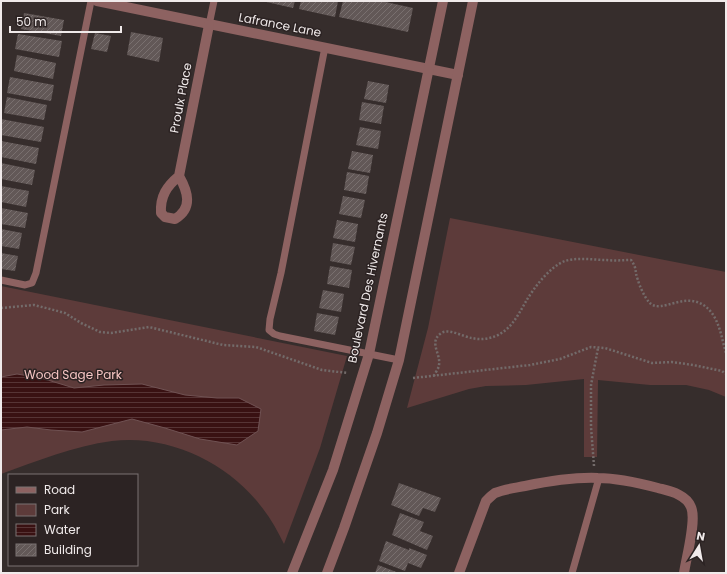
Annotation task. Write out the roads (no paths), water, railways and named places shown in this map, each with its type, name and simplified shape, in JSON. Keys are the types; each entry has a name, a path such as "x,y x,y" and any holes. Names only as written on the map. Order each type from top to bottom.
{"street":[{"name":"Lafrance Lane","path":"97,1 458,75"},
{"name":"Boulevard Des Hivernants","path":"292,573 333,470 369,354 444,1"},
{"path":"326,573 344,528 377,434 399,360 472,1"},
{"name":"Proulx Place","path":"179,176 209,25"},
{"path":"459,573 486,501 494,494 506,489 544,482 597,478 641,484 671,491 683,497 691,506 693,516 684,573"}],"lane":[{"path":"1,280 25,285 32,283 36,273 91,1"},
{"path":"209,25 214,1"},
{"path":"324,47 269,330 280,336 399,360"},
{"path":"572,573 597,478"}],"water":[{"path":"17,374 41,378 74,388 104,385 142,384 185,395 217,398 239,398 261,409 258,431 237,445 200,439 132,419 82,432 27,427 1,430 1,377"}],"park label":[{"name":"Wood Sage Park","path":"73,375"}]}
